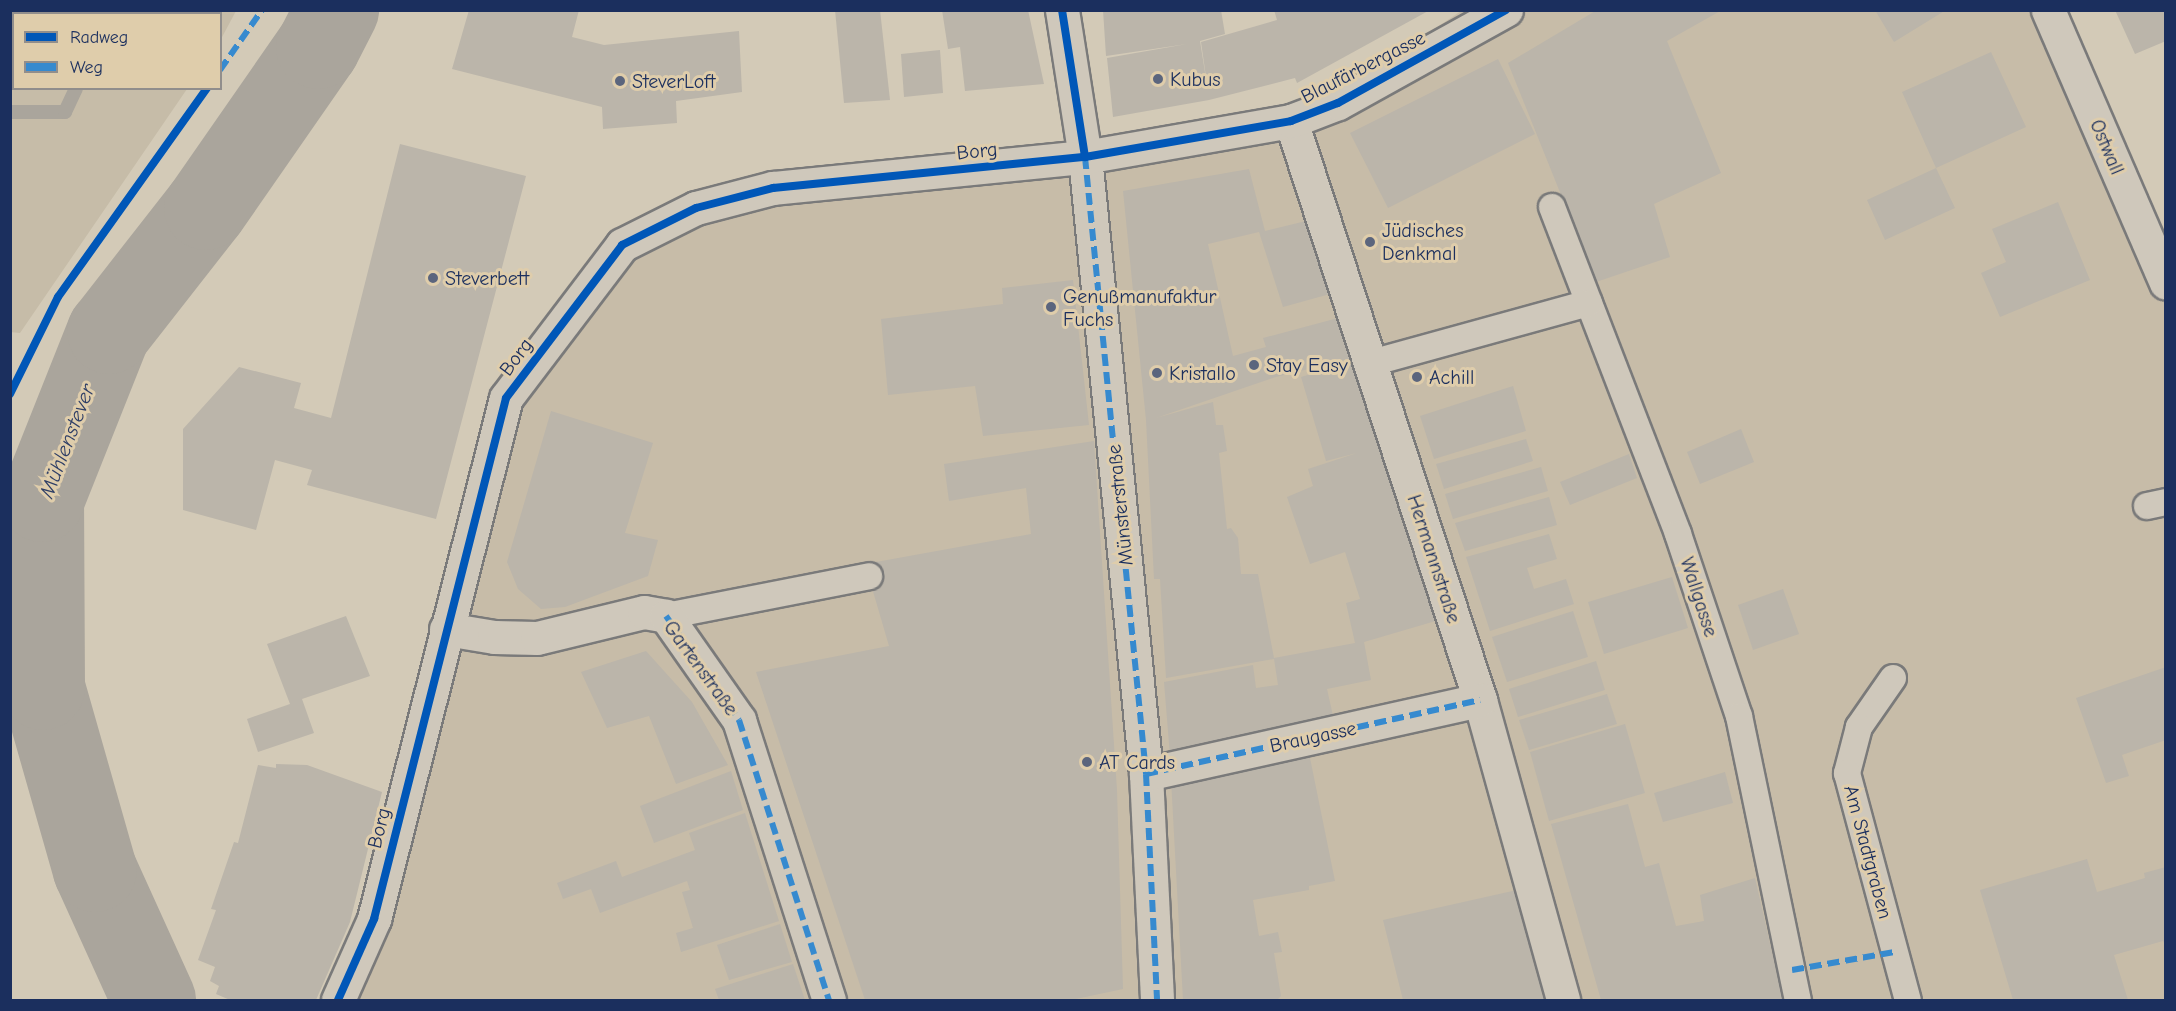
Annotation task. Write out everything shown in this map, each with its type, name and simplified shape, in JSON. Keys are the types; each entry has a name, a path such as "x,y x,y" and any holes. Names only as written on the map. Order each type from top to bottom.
{"street":[{"name":"Münsterstraße","path":"1062,10 1085,157 1146,774 1157,1000"},
{"name":"Blaufärbergasse","path":"1085,157 1291,121 1338,103 1506,10"},
{"name":"Ostwall","path":"2048,10 2166,283"},
{"name":"Hermannstraße","path":"1291,121 1480,700 1563,1000"},
{"name":"Borg","path":"338,1000 374,919 506,398 622,245 696,208 773,188 1085,157"},
{"name":"Gartenstraße","path":"446,629 494,637 537,638 644,612 666,616 739,720 829,1000"},
{"name":"Braugasse","path":"1146,774 1480,700"}],"lane":[{"name":"Wallgasse","path":"1552,207 1678,534 1738,716 1798,1000"},
{"path":"1371,363 1589,303"},
{"path":"666,616 869,576"},
{"name":"Am Stadtgraben","path":"1893,678 1859,727 1847,773 1908,1000"}],"shaded area":[{"path":"11,10 236,11 222,37 222,12 12,12 12,90 186,90 20,333 10,332"},
{"path":"1461,11 2052,11 2165,272 2165,1000 341,1000 512,402 632,251 792,194 1295,123"}],"building":[{"name":"SteverLoft","path":"469,10 579,10 572,37 604,45 739,31 742,92 676,101 677,123 603,129 602,107 452,69"},
{"path":"835,10 880,10 890,100 844,103"},
{"path":"942,10 1028,10 1044,84 965,91 960,47 948,49"},
{"path":"1103,10 1221,10 1225,34 1200,41 1208,91 1201,42 1277,20 1274,10 1430,10 1297,83 1295,78 1209,100 1113,117 1107,58 1187,44 1106,56"},
{"path":"1597,10 1722,10 1667,41 1721,173 1654,204 1670,257 1596,282 1508,63"},
{"path":"1875,10 1946,10 1894,42"},
{"path":"2115,10 2166,10 2166,41 2135,54"},
{"path":"940,50 943,93 904,97 901,54"},
{"path":"1991,52 2026,127 1936,168 1902,92"},
{"path":"1498,59 1535,134 1388,208 1350,133"},
{"name":"Steverbett","path":"400,144 526,176 436,519 307,485 312,470 275,460 256,530 183,510 183,429 239,367 301,383 294,408 331,418"},
{"path":"1936,168 1955,208 1885,240 1867,200"},
{"path":"1249,169 1265,231 1306,221 1330,294 1283,307 1259,232 1208,244 1233,356 1266,347 1263,338 1338,318 1353,358 1276,377 1156,418 1213,402 1216,425 1223,425 1227,451 1219,453 1227,529 1231,528 1238,538 1241,574 1258,574 1274,658 1355,643 1346,603 1360,599 1345,552 1310,564 1287,497 1313,486 1308,469 1357,453 1326,461 1301,377 1354,361 1439,620 1364,642 1371,680 1327,689 1334,720 1170,756 1164,682 1253,665 1256,688 1278,685 1274,659 1166,678 1160,579 1154,579 1146,420 1123,191"},
{"path":"2058,202 2090,280 2000,317 1981,273 2006,262 1992,229"},
{"path":"1073,280 1089,425 983,436 975,386 888,395 881,319 1003,304 1002,288"},
{"path":"1513,386 1526,431 1434,459 1420,416"},
{"path":"551,411 653,443 625,533 658,540 648,576 565,607 541,609 518,589 507,562"},
{"path":"1741,429 1754,462 1700,484 1687,452"},
{"path":"1526,439 1533,461 1444,489 1436,464"},
{"path":"1094,441 1117,790 1123,989 1071,1000 865,1000 756,672 889,646 865,564 1031,534 1026,488 949,501 944,464"},
{"path":"1629,454 1637,478 1570,505 1560,482"},
{"path":"1541,467 1548,491 1453,519 1445,494"},
{"path":"1549,497 1557,525 1465,551 1455,523"},
{"path":"1549,534 1557,559 1527,568 1534,589 1566,579 1574,604 1490,631 1466,557"},
{"path":"1672,577 1688,628 1604,654 1588,602"},
{"path":"1783,589 1799,634 1753,650 1738,605"},
{"path":"1573,611 1588,657 1507,682 1492,637"},
{"path":"346,616 370,676 302,699 314,733 258,752 247,719 290,704 267,644"},
{"path":"646,651 692,702 728,765 676,784 649,716 607,728 581,672"},
{"path":"1596,661 1605,690 1518,717 1509,689"},
{"path":"2166,667 2166,740 2122,755 2129,776 2106,783 2076,698"},
{"path":"1607,694 1617,724 1529,750 1519,720"},
{"path":"1625,724 1645,793 1549,821 1530,752"},
{"path":"1309,753 1335,881 1309,886 1309,890 1253,900 1259,936 1278,932 1282,952 1274,953 1281,996 1277,1000 1183,1000 1171,779"},
{"path":"276,764 307,765 382,792 350,922 316,1000 230,1000 216,994 219,986 210,981 215,967 198,960 216,910 211,909 234,842 238,843 258,765 276,768"},
{"path":"731,771 743,810 654,843 640,806"},
{"path":"1725,772 1733,803 1663,822 1654,793"},
{"path":"1628,804 1645,867 1659,863 1676,926 1704,921 1700,895 1755,878 1783,1000 1601,1000 1551,824"},
{"path":"745,813 779,921 681,952 676,933 693,928 682,892 690,890 687,881 600,913 591,889 563,899 557,883 616,861 622,877 695,850 689,833"},
{"path":"2087,859 2097,892 2145,878 2144,873 2166,867 2166,946 2163,941 2114,955 2128,1000 2013,1000 1980,890"},
{"path":"1517,890 1544,1000 1403,1000 1383,920"},
{"path":"780,924 792,962 729,980 717,945"},
{"path":"793,964 805,1000 719,1000 715,989"}],"waterway":[{"name":"Mühlenstever","path":"154,1000 95,870 43,688 42,500 109,332 206,208 318,47 337,10"},
{"path":"10,112 65,112 75,90"}],"marked path":[{"path":"222,67 262,10"},
{"path":"1085,157 1146,774 1157,1000"},
{"path":"666,616 739,720 829,1000"},
{"path":"1146,774 1480,700"},
{"path":"1792,970 1894,952"}],"cycle path":[{"path":"1062,10 1085,157"},
{"path":"338,1000 374,919 506,398 622,245 696,208 773,188 1085,157 1291,121 1338,103 1506,10"},
{"path":"10,394 58,297 206,90"}],"place":[{"name":"Kubus","path":"1158,79"},
{"name":"SteverLoft","path":"620,81"},
{"name":"Jüdisches Denkmal","path":"1370,242"},
{"name":"Steverbett","path":"433,278"},
{"name":"Genußmanufaktur Fuchs","path":"1051,307"},
{"name":"Stay Easy","path":"1254,365"},
{"name":"Kristallo","path":"1157,373"},
{"name":"Achill","path":"1417,377"},
{"name":"AT Cards","path":"1087,762"}]}
